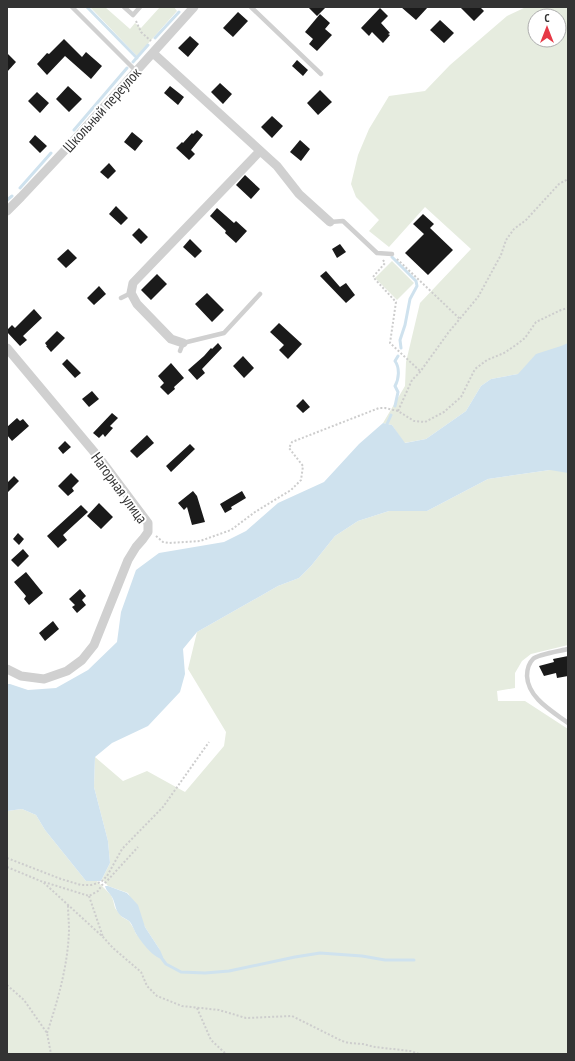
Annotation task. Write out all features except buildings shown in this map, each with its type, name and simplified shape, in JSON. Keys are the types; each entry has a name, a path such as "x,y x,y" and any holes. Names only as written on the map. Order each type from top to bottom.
{"street":[{"name":"Школьный переулок","path":"7,211 67,148 156,50 190,8"},
{"path":"156,50 277,166 299,194 330,222"},
{"path":"182,347 171,339 137,304 131,293 133,283 260,151"},
{"name":"Нагорная улица","path":"7,348 100,459 148,523 148,532 128,560 94,645 82,660 67,670 44,679 21,676 7,669"}],"lane":[{"path":"72,7 136,71"},
{"path":"124,7 133,15 140,7"},
{"path":"251,7 321,74"},
{"path":"330,222 343,221 377,253 392,254"},
{"path":"121,298 131,293"},
{"path":"182,347 224,333 260,294"},
{"path":"568,649 542,655 533,659 526,669 527,684 539,701 568,723"}],"path":[{"path":"133,15 141,32 156,50"},
{"path":"398,411 412,380 420,372 448,333 478,297 501,255 506,240 514,229 526,220 559,184 568,179"},
{"path":"377,253 385,263 373,277 396,302 390,343 420,372"},
{"path":"392,254 460,319"},
{"path":"156,536 163,542 169,543 200,541 230,530 255,512 291,490 301,480 303,466 289,448 292,442 379,408 398,411 414,421 425,422 444,412 461,397 475,368 516,345 525,338 536,322 551,314 568,308"},
{"path":"7,858 61,879 81,885 98,883 107,876 122,849 164,807 209,742"},
{"path":"7,867 43,882 89,896 98,891 102,884 106,882 138,847"},
{"path":"43,882 113,948 141,972 147,986 157,996 182,1006 219,1010 246,1018 292,1016 349,1043 410,1050 419,1054"},
{"path":"89,896 103,937"},
{"path":"46,1033 57,1002 65,963 69,930 68,905"},
{"path":"7,985 24,1000 46,1033 50,1054"},
{"path":"197,1008 211,1040 226,1054"}],"shaded area":[{"path":"90,7 105,7 130,29 135,23 141,28 160,7 174,7 177,11 137,56"},
{"path":"526,7 568,7 568,645 531,654 522,661 515,673 515,688 497,691 498,701 525,701 568,729 568,1054 7,1054 7,811 22,809 36,815 45,830 86,881 97,881 111,895 115,908 122,917 129,921 136,934 160,950 145,927 128,893 108,886 102,879 110,863 108,841 94,787 95,757 123,781 147,771 185,792 224,746 226,732 188,669 197,632 278,586 299,578 311,566 335,536 358,521 389,511 427,511 488,479 550,470 518,374 491,379 481,386 466,411 426,439 404,443 392,425 383,423 405,386 406,362 420,303 471,249 425,207 389,247 369,231 379,220 356,197 351,184 358,155 369,129 389,96 425,91 450,65 507,16"},
{"path":"392,261 414,283 397,300 375,278"}],"water":[{"path":"568,343 568,473 550,470 488,479 427,511 389,511 358,521 335,536 311,566 299,578 278,586 197,632 183,649 185,674 180,692 148,726 112,743 95,757 94,787 108,841 110,863 101,881 86,881 45,830 36,815 22,809 7,811 7,684 28,690 56,688 88,670 117,642 121,612 136,570 159,553 224,542 246,531 278,503 324,482 359,444 383,423 392,425 405,443 426,439 466,411 481,386 491,379 518,374 536,354"},
{"path":"105,886 127,893 138,905 145,927 160,950 163,957 162,959 155,956 148,949 128,920 119,914 112,897"}],"waterway":[{"path":"87,7 137,58"},
{"path":"155,38 179,12"},
{"path":"133,62 148,45"},
{"path":"74,130 127,68"},
{"path":"20,188 51,153"},
{"path":"7,200 12,196"},
{"path":"392,257 416,281 417,286 410,299 405,325 400,340 401,348"},
{"path":"395,406 398,392 395,386 398,374 398,367 395,361 398,356"},
{"path":"387,424 391,415"},
{"path":"160,956 166,964 181,972 205,973 229,971 320,953 362,956 385,960 414,960"}]}
